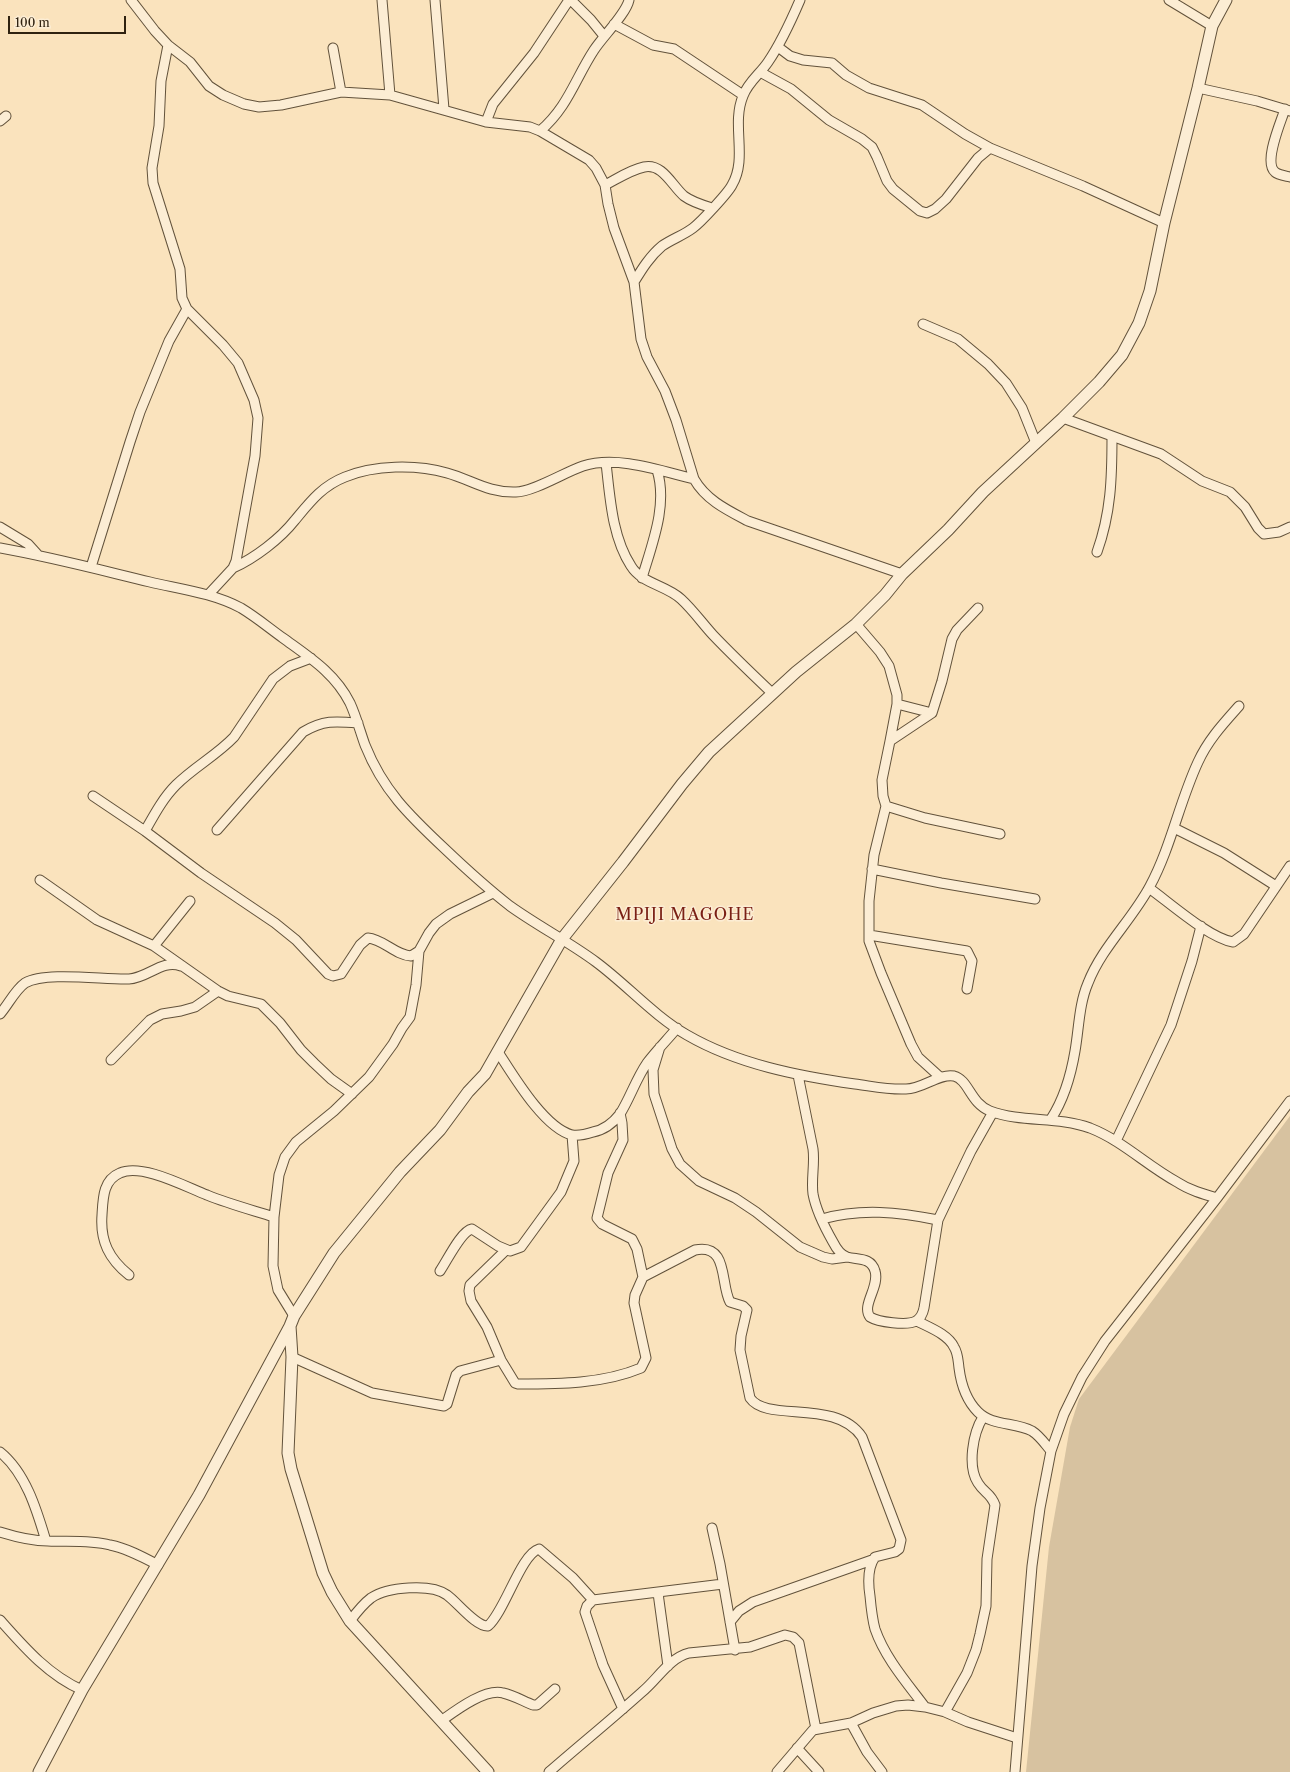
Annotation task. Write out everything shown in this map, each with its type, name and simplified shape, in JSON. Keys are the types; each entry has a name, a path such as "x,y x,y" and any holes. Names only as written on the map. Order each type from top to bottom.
{"street":[{"path":"130,0 139,13 168,45 190,62 210,86 223,95 244,104 259,107 281,105 341,92 390,95 486,122 530,127 540,131 589,160 605,185 614,228 634,282 641,339 647,357 665,391 698,487 708,497 724,508 748,521 902,574"},
{"path":"382,0 390,95"},
{"path":"435,0 444,109"},
{"path":"486,122 493,104 534,53 570,0 591,20 604,36"},
{"path":"540,131 552,121 568,98 590,56 614,24 629,0"},
{"path":"634,282 655,253 663,245 694,227 732,186 738,173 738,118 743,95 748,86 778,47 800,0"},
{"path":"1169,0 1212,26"},
{"path":"39,1772 82,1690 199,1495 292,1321 334,1253 400,1172 440,1130 468,1092 485,1074 562,939 709,752 796,672 856,624 885,595 902,574 948,530 983,492 1063,418 1113,367 1122,355 1139,323 1150,291 1164,223 1212,26 1226,0"},
{"path":"614,24 653,45 674,48 743,95"},
{"path":"168,45 161,81 159,126 152,168 153,183 157,200 177,258 180,269 182,298 187,309 223,345 238,363 254,400 258,418 255,456 246,497 238,553 233,568"},
{"path":"778,47 790,56 803,60 832,62 846,74 869,88 922,105 965,134 990,148 1077,183 1164,223"},
{"path":"333,48 341,92"},
{"path":"760,72 791,89 829,120 862,139 872,148 878,157 887,181 893,190 920,211 927,213 935,209 946,199 971,166 990,148"},
{"path":"1198,88 1257,101 1287,110 1271,152 1270,162 1276,173 1290,177"},
{"path":"605,185 645,166 654,167 664,174 685,196 695,203 712,208"},
{"path":"91,567 140,412 169,341 187,309"},
{"path":"923,324 958,339 988,364 1006,384 1022,408 1036,443"},
{"path":"1063,418 1161,454 1202,481 1230,492 1245,507 1258,528 1264,534 1278,532 1290,527"},
{"path":"1097,552 1106,524 1110,503 1112,436"},
{"path":"208,595 233,568 262,550 278,537 295,521 305,507 322,490 345,477 367,471 393,468 432,470 451,474 483,488 517,492 528,490 585,465 606,463 632,464 694,479"},
{"path":"606,463 612,507 622,550 631,568 642,578 680,598 713,635 772,693"},
{"path":"642,578 660,507 661,483 657,470"},
{"path":"0,527 28,544 38,555"},
{"path":"0,548 38,555 208,595 240,608 311,658 329,672 340,686 351,704 373,764 399,802 429,834 493,893 615,976 677,1028 690,1037 726,1054 798,1074 862,1085 906,1089 922,1087 940,1077 950,1075 961,1079 984,1109 1017,1117 1051,1119 1077,1124 1094,1130 1139,1155 1174,1181 1198,1192 1218,1198"},
{"path":"890,742 932,713 942,681 952,639 957,630 978,608"},
{"path":"856,624 880,652 889,666 894,682 897,704 882,780 883,796 886,806 872,869 869,901 869,935 874,957 911,1044 918,1057 940,1077"},
{"path":"145,831 161,804 175,785 226,746 234,737 273,678 290,666 311,658"},
{"path":"897,704 932,713"},
{"path":"1051,1119 1060,1105 1066,1088 1075,1051 1082,999 1088,983 1103,956 1149,888 1165,855 1189,784 1206,748 1215,733 1239,706"},
{"path":"217,830 303,732 314,726 330,721 358,723"},
{"path":"93,796 145,831 201,873 275,923 296,940 328,974 333,976 341,974 364,940 368,938 373,938 394,951 407,956 414,955 419,951 436,924 450,914 493,893"},
{"path":"886,806 925,818 1000,834"},
{"path":"1174,828 1224,854 1276,886"},
{"path":"1149,888 1201,926 1227,941 1233,942 1244,934 1290,866"},
{"path":"872,869 941,883 1035,899"},
{"path":"40,880 97,920 154,946 218,991 228,996 261,1004 314,1063 331,1079 352,1094"},
{"path":"154,946 190,901"},
{"path":"1116,1141 1171,1025 1192,961 1201,926"},
{"path":"869,935 966,951 972,961 967,989"},
{"path":"419,951 416,985 410,1018 402,1028 383,1060 352,1094 334,1111 304,1134 289,1150 279,1175 274,1217 273,1266 278,1290 292,1321 288,1453 291,1469 323,1573 332,1592 350,1621 488,1772"},
{"path":"0,1014 26,983 40,979 63,977 132,979 145,976 163,965 169,964 186,968"},
{"path":"112,1060 150,1020 162,1014 195,1007 218,991"},
{"path":"498,1052 524,1092 538,1108 560,1129 572,1135 581,1135 601,1130 610,1125 620,1113 647,1064 677,1028"},
{"path":"660,1047 653,1070 654,1094 672,1149 680,1164 699,1181 735,1198 756,1212 800,1248 832,1259 857,1257 866,1260 871,1264 875,1271 876,1282 867,1309 870,1317 880,1322 911,1323 917,1321 922,1315 938,1220 971,1151 993,1112"},
{"path":"798,1074 813,1149 813,1194 822,1219 833,1242 841,1253 847,1257"},
{"path":"1015,1772 1032,1566 1040,1508 1051,1451 1056,1435 1073,1394 1094,1358 1218,1198 1290,1101"},
{"path":"506,1250 470,1285 469,1291 471,1301 487,1327 501,1360 512,1379 518,1384 554,1384 592,1381 641,1368 646,1358 634,1303 635,1295 643,1277 637,1249 632,1239 602,1224 598,1218 608,1173 623,1140 620,1113"},
{"path":"440,1271 459,1240 468,1230 472,1229 506,1250 516,1250 522,1247 562,1192 574,1161 572,1135"},
{"path":"162,1177 171,1170"},
{"path":"129,1276 116,1265 101,1234 102,1199 107,1184 113,1177 121,1172 129,1171 162,1177 207,1195 274,1217"},
{"path":"822,1219 841,1214 879,1211 938,1220"},
{"path":"643,1277 695,1250 704,1248 711,1251 718,1258 722,1267 726,1292 730,1302 743,1306 747,1310 741,1336 740,1350 750,1398 754,1403 769,1408 824,1415 844,1421 857,1430 862,1437 901,1540 899,1549 895,1552 879,1555 872,1560 753,1602 739,1611 730,1622"},
{"path":"917,1321 948,1340 954,1346 958,1356 962,1387 970,1404 983,1417 1033,1432 1041,1438 1051,1451"},
{"path":"292,1357 372,1393 444,1406 447,1404 456,1375 460,1371 501,1360"},
{"path":"945,1712 965,1677 976,1650 986,1606 988,1553 994,1505 992,1497 978,1485 974,1476 972,1447 976,1429 983,1417"},
{"path":"0,1452 6,1457 17,1472 29,1494 37,1510 46,1541"},
{"path":"712,1528 735,1650"},
{"path":"0,1532 18,1537 46,1541 74,1541 110,1545 140,1556 158,1565"},
{"path":"350,1621 371,1598 384,1592 404,1587 444,1593 475,1620 482,1625 488,1626 504,1602 532,1552 539,1549 573,1578 593,1600"},
{"path":"872,1560 868,1586 875,1629 890,1660 925,1707"},
{"path":"623,1709 603,1665 585,1612 587,1606 593,1600 723,1584"},
{"path":"658,1593 668,1666"},
{"path":"0,1620 36,1659 55,1676 82,1690"},
{"path":"549,1772 644,1691 668,1666 682,1656 689,1653 735,1650 760,1644 785,1635 793,1637 797,1640 802,1655 816,1729"},
{"path":"441,1721 467,1704 487,1694 503,1693 537,1705 555,1688"},
{"path":"776,1772 812,1731 851,1723 863,1717 896,1706 908,1705 925,1707 945,1712 968,1722 1017,1738"},
{"path":"851,1723 867,1752 882,1772"},
{"path":"797,1748 819,1772"}],"shaded area":[{"path":"1290,1116 1290,1772 1026,1772 1049,1547 1070,1427 1079,1399"}],"district":[{"name":"MPIJI MAGOHE","path":"685,915"}]}
